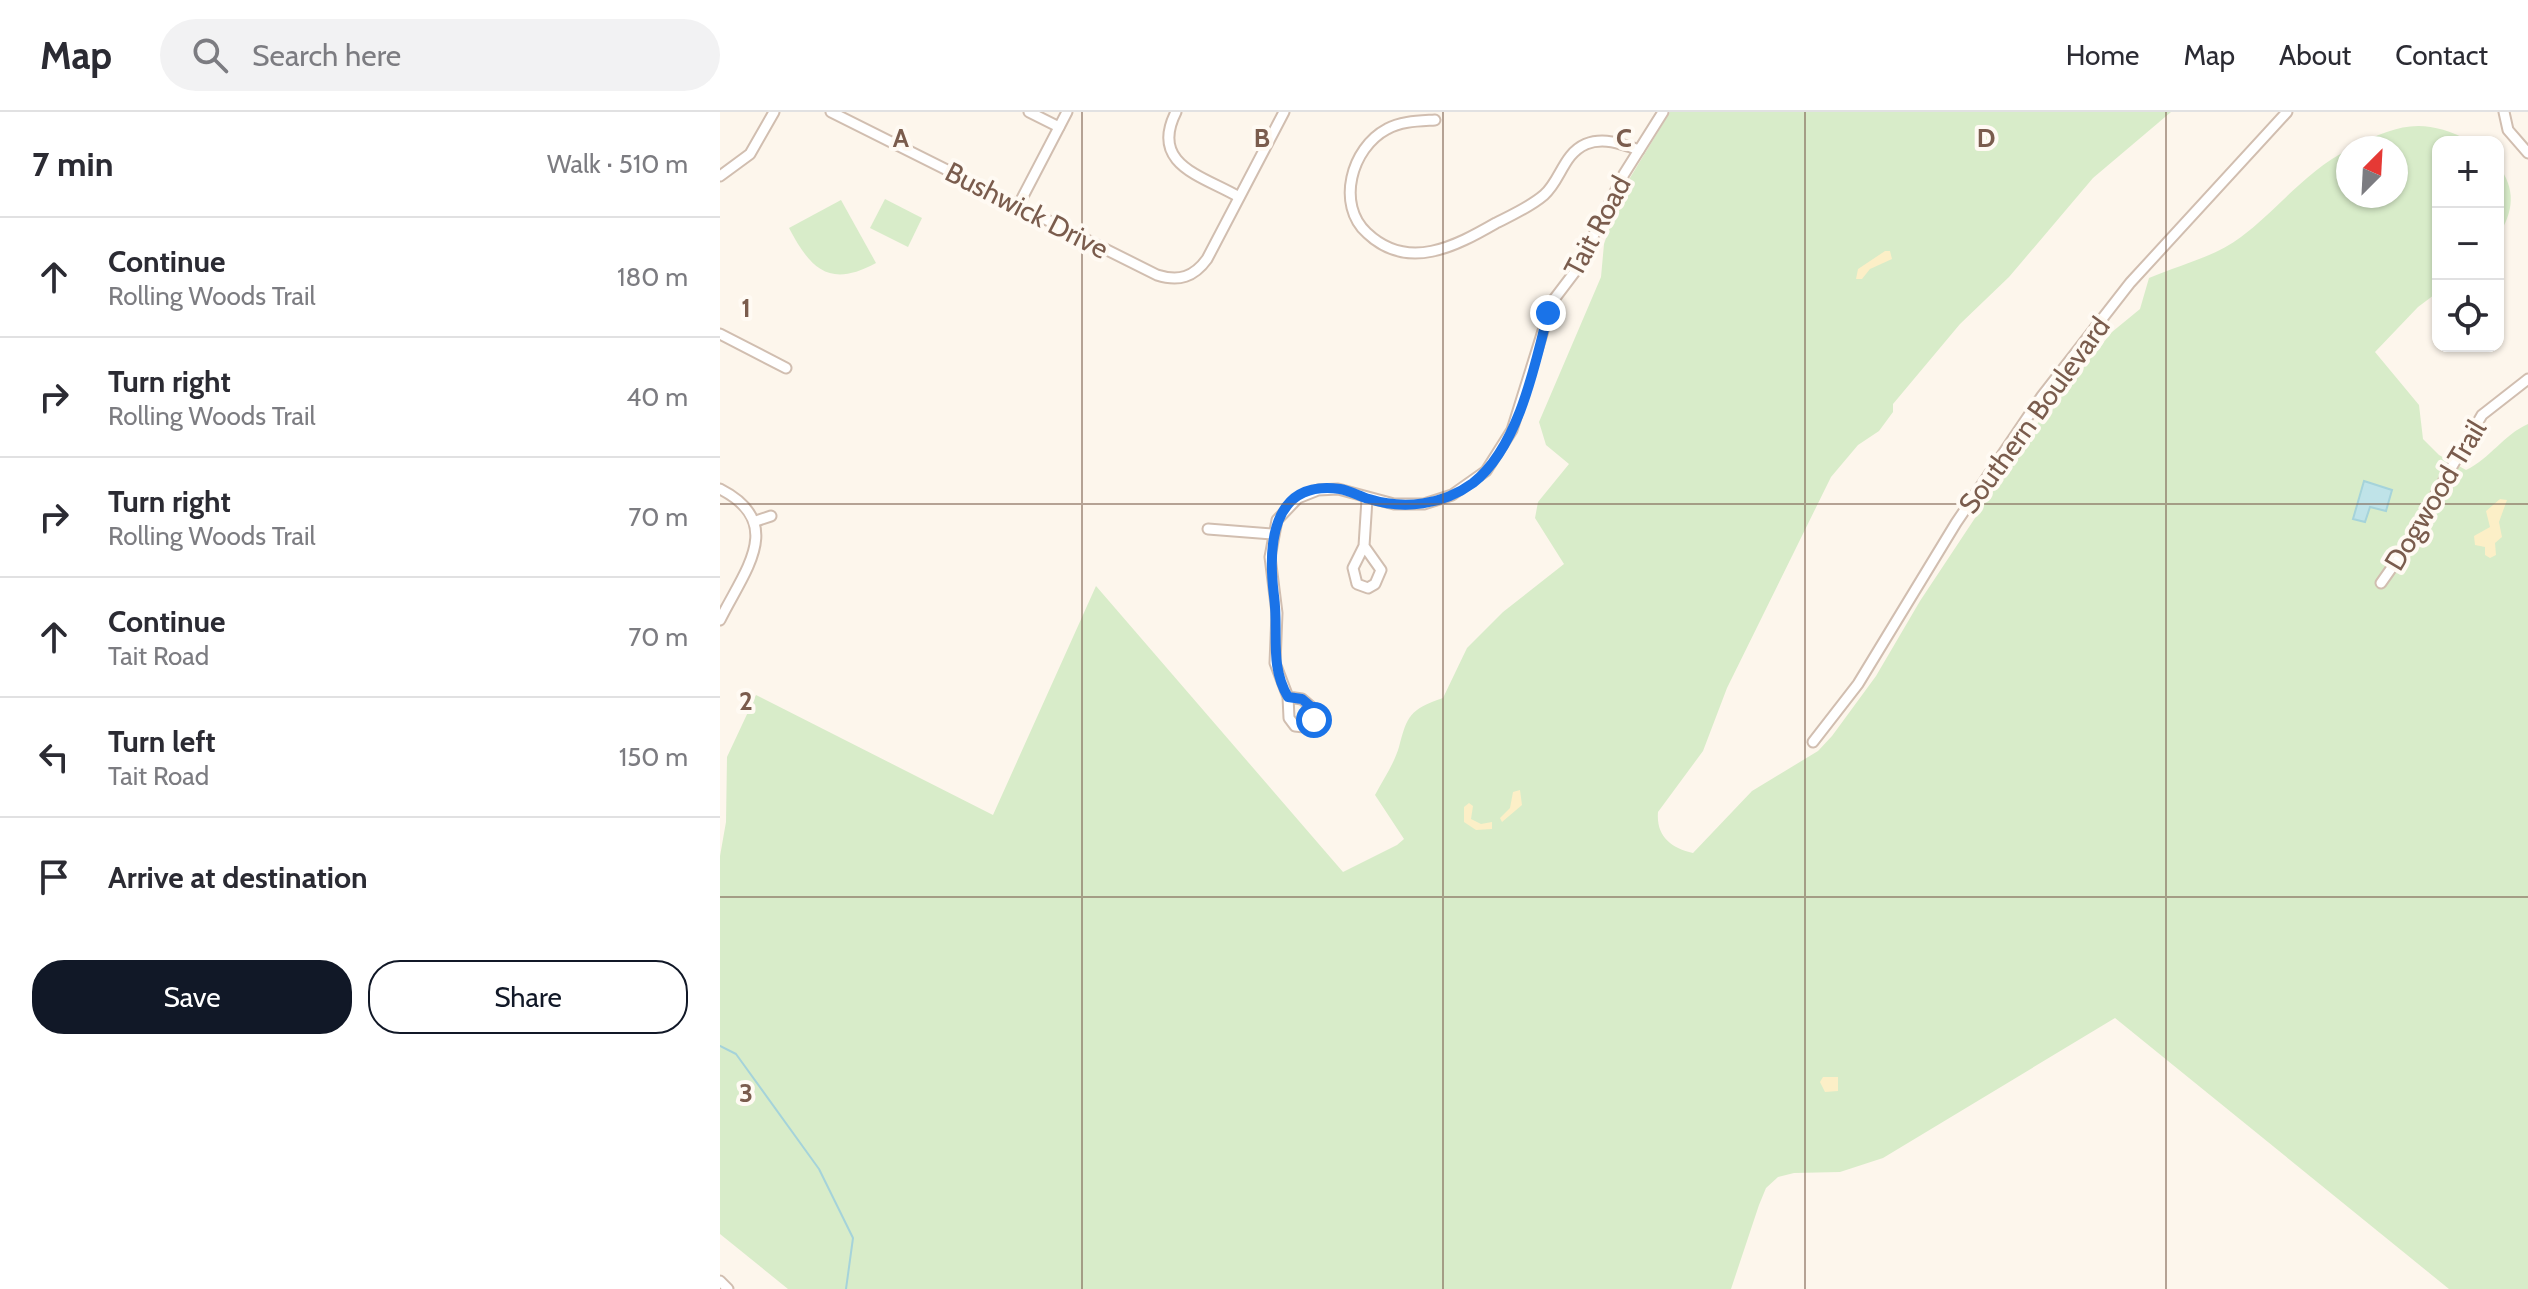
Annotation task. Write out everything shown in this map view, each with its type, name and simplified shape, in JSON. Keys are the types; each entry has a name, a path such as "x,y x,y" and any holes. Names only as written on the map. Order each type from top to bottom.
{"street":[{"path":"720,176 750,154 774,112"},
{"name":"Bushwick Drive","path":"831,112 1157,275 1183,278 1196,272 1207,259 1239,197"},
{"path":"1029,112 1059,127"},
{"path":"1018,206 1067,112"},
{"path":"1176,112 1168,140 1175,160 1239,197 1284,112"},
{"name":"Tait Road","path":"1272,534 1284,511 1307,494 1338,489 1394,504 1424,504 1452,495 1475,481 1496,460 1512,430 1552,302 1577,269 1639,150 1663,112"},
{"name":"Southern Boulevard","path":"1813,742 1858,684 1956,523 2042,396 2130,283 2287,112"},
{"path":"2504,112 2508,130 2528,153"},
{"path":"1435,120 1397,125 1380,133 1361,157 1350,186 1351,212 1366,232 1383,244 1413,253 1435,253 1455,246 1541,198 1569,157 1582,146 1610,141 1639,150"},
{"path":"720,334 786,368"},
{"name":"Dogwood Trail","path":"2381,583 2482,415 2528,379"},
{"path":"720,489 747,506 756,521 756,544 721,616"},
{"path":"1364,546 1367,499"},
{"path":"756,521 771,516"},
{"path":"1208,529 1272,534 1275,663 1288,697"},
{"path":"720,1281 728,1289"}],"green space":[{"path":"1670,112 2171,112 2093,178 2009,277 1960,324 1893,404 1893,412 1879,431 1858,445 1831,477 1727,688 1703,751 1658,812 1660,828 1666,840 1693,853 1752,791 1818,751 1832,736 1876,676 1920,601 2038,423 2112,332 2140,309 2149,278 2231,244 2336,156 2336,208 2408,208 2408,136 2377,136 2411,126 2425,126 2459,136 2432,136 2432,296 2375,352 2419,405 2423,439 2439,455 2466,470 2528,424 2528,1289 2449,1289 2115,1018 1883,1158 1840,1172 1794,1173 1778,1177 1766,1188 1731,1289 788,1289 720,1234 720,856 726,822 727,757 756,695 993,815 1096,586 1343,872 1397,845 1404,839 1375,795 1394,760 1408,721 1423,706 1443,698 1467,648 1503,612 1564,564 1535,518 1538,502 1569,464 1546,445 1539,422 1601,277 1604,244 1622,191"},
{"path":"2504,174 2511,200 2504,224"},
{"path":"885,199 922,218 908,247 870,228"},
{"path":"841,200 876,263 846,274 834,274 824,271 805,255 789,228"}],"sand":[{"path":"1885,251 1890,251 1892,259 1870,269 1862,279 1856,279 1858,269"},
{"path":"2500,499 2507,500 2499,522 2502,537 2495,543 2496,555 2490,558 2485,555 2485,547 2475,545 2474,536 2490,527 2486,511"},
{"path":"1520,790 1522,805 1502,822 1500,818 1510,808 1513,792"},
{"path":"1469,803 1473,806 1471,819 1481,824 1492,822 1492,829 1476,830 1464,822 1464,807"},
{"path":"1823,1077 1838,1077 1838,1091 1825,1092 1820,1082"}],"water":[{"path":"2364,481 2392,490 2386,511 2370,507 2365,522 2353,519"}],"waterway":[{"path":"720,1046 736,1054 819,1169 853,1238 846,1289"}],"route":[{"path":"1314,720 1315,710 1302,699 1288,697 1277,674 1277,613 1270,566 1270,543 1277,520 1298,498 1318,490 1338,489 1370,500 1412,505 1424,504 1465,489 1486,471 1505,445 1539,351 1548,313"}]}
